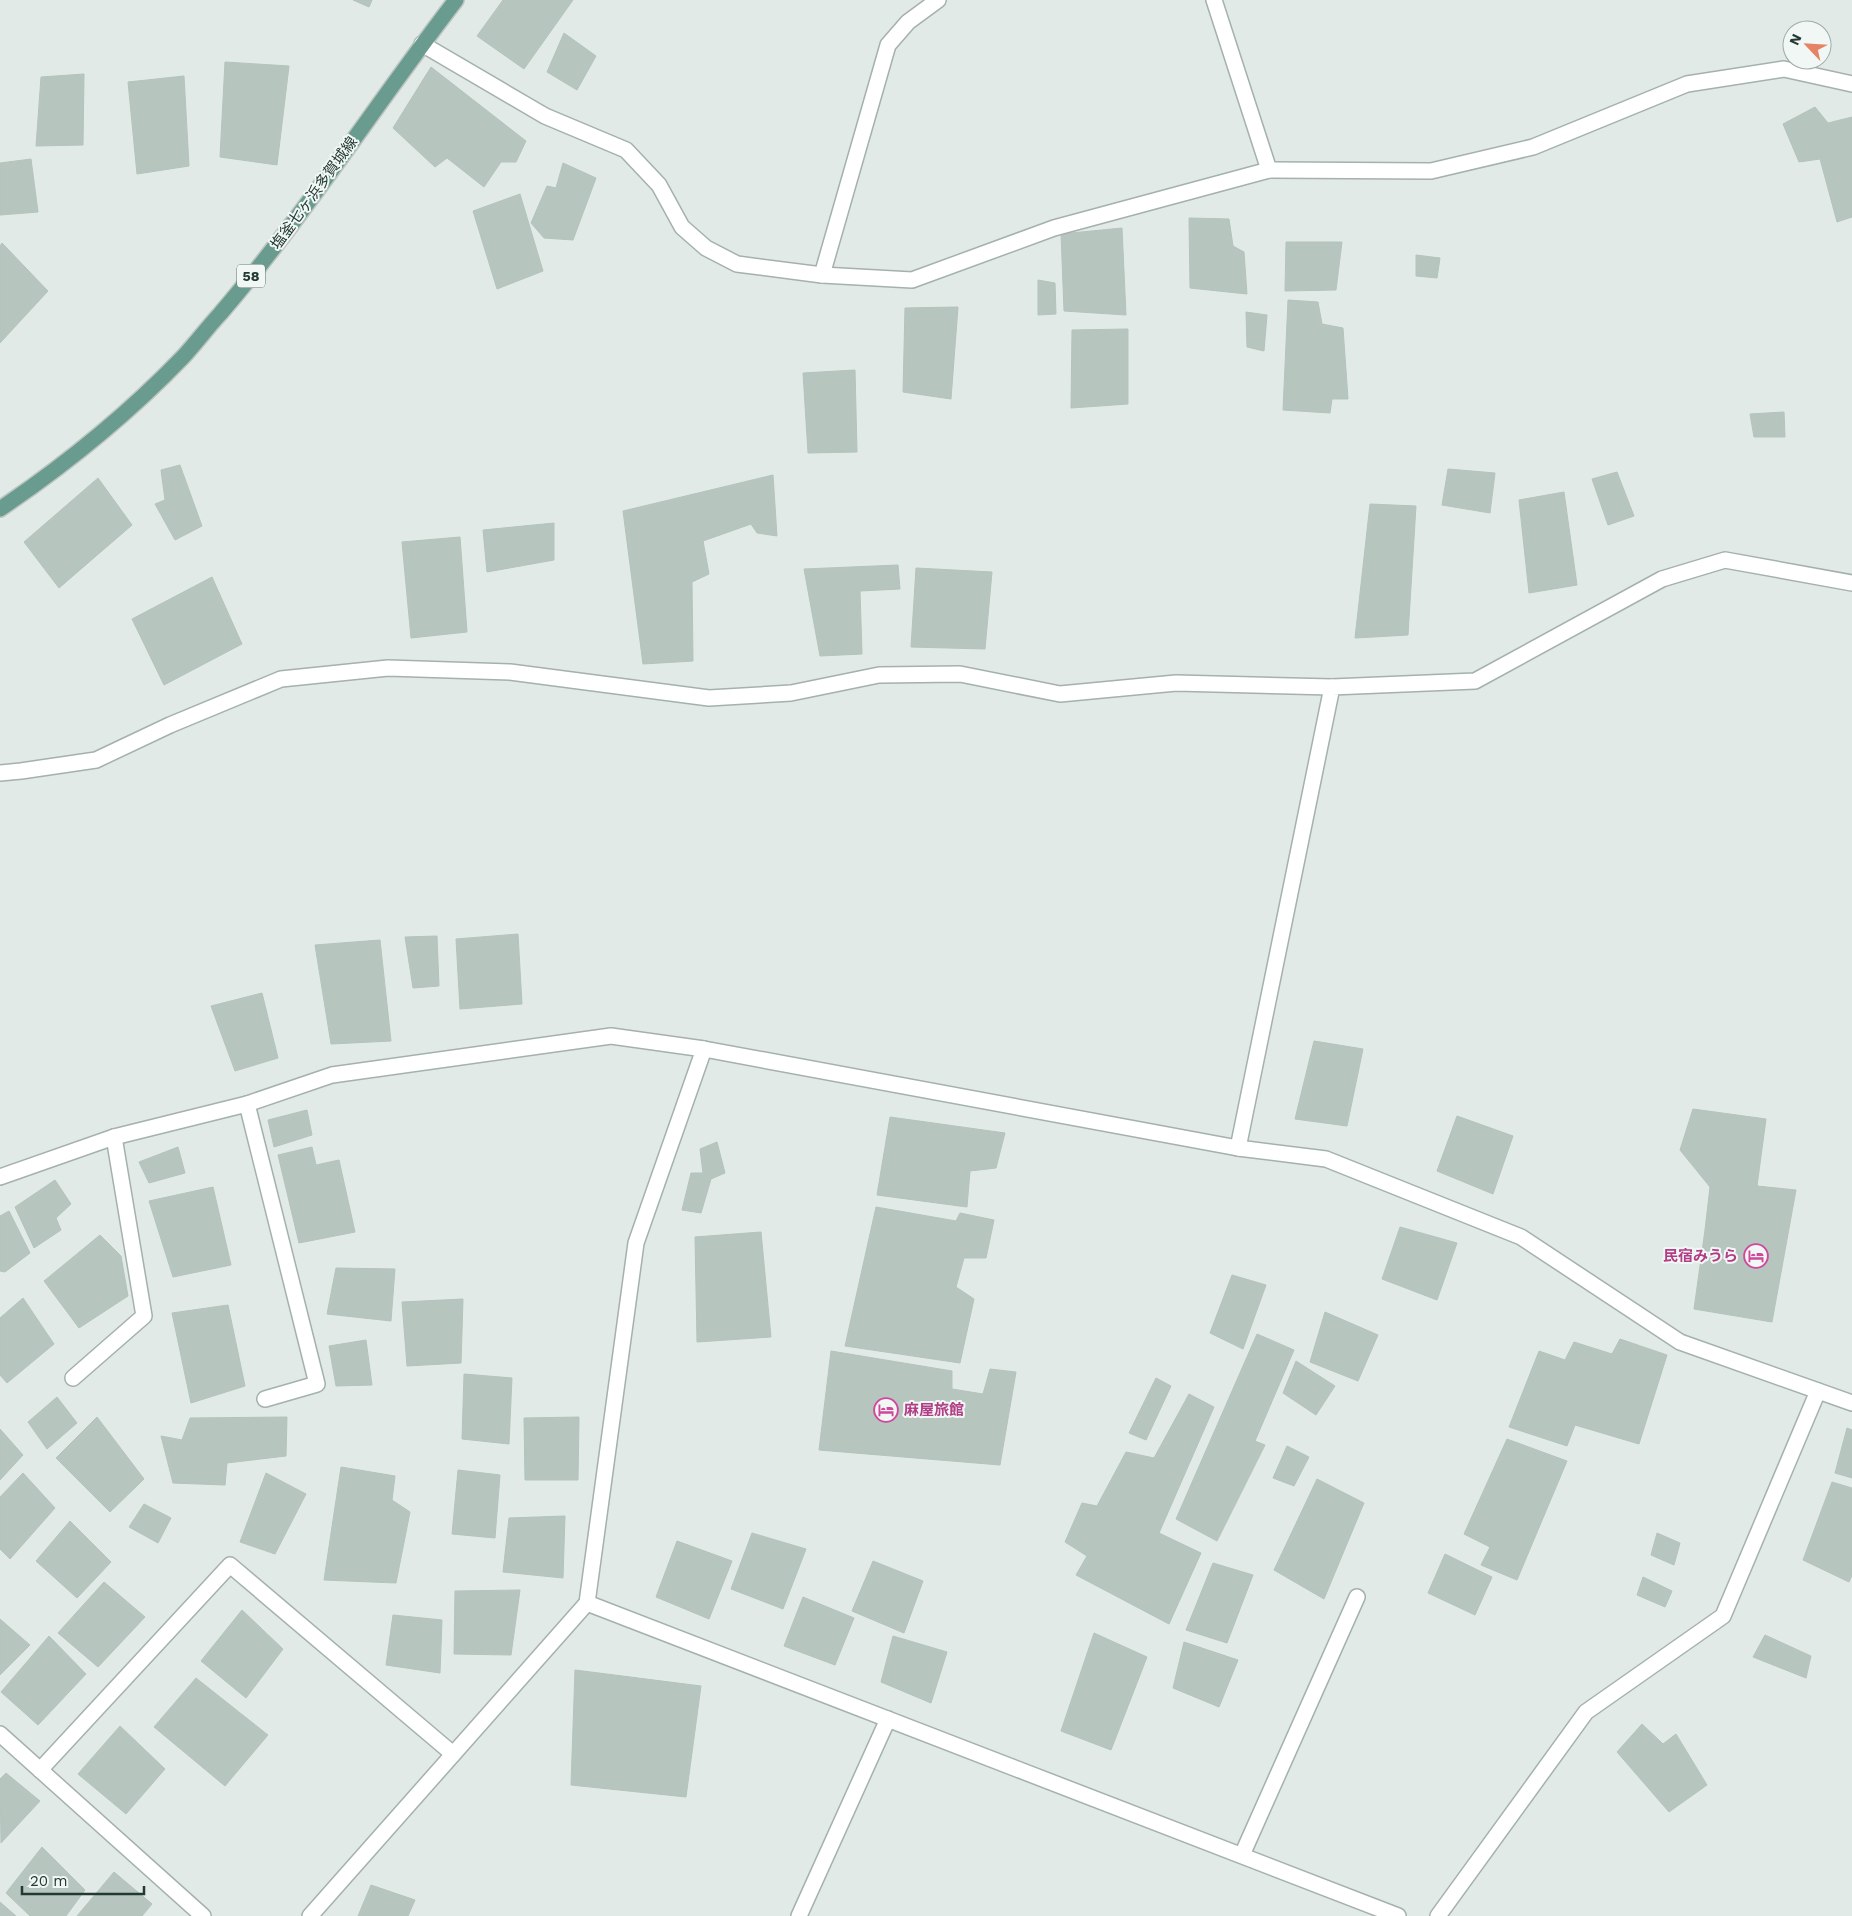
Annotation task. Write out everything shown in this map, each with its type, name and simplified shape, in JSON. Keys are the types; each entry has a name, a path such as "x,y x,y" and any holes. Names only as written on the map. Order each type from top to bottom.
{"main road":[{"name":"塩釜七ヶ浜多賀城線","path":"0,509 35,486 107,428 183,357 294,222 422,44 456,0"}],"street":[{"path":"822,275 888,45 908,22 938,0"},
{"path":"1214,0 1269,170"},
{"path":"422,44 545,116 626,150 659,185 682,227 706,248 737,264 822,275 912,280 1054,228 1269,170 1431,171 1534,147 1687,84 1784,69 1852,84"},
{"path":"0,773 21,772 96,760 170,725 281,679 388,668 510,672 709,698 791,694 878,675 960,674 1060,694 1176,683 1332,687 1475,681 1662,579 1725,560 1852,583"},
{"path":"1238,1148 1332,687"},
{"path":"0,1178 114,1137 247,1104 332,1075 611,1036 704,1049 1238,1148 1326,1159 1521,1237 1680,1342 1852,1403"},
{"path":"310,1916 587,1603 636,1243 704,1049"},
{"path":"247,1104 317,1384 265,1399"},
{"path":"73,1378 144,1316 114,1137"},
{"path":"1438,1916 1586,1712 1724,1616 1818,1391"},
{"path":"40,1770 230,1564 453,1754"},
{"path":"1242,1855 1357,1598"},
{"path":"587,1603 1398,1916"},
{"path":"799,1916 888,1719"},
{"path":"0,1734 203,1916"}],"building":[{"path":"353,0 372,0 369,7"},
{"path":"503,0 573,0 524,69 477,36"},
{"path":"564,33 596,56 577,90 547,72"},
{"path":"225,62 289,66 277,165 220,157"},
{"path":"431,67 526,141 516,162 501,162 484,187 447,158 435,167 393,128"},
{"path":"84,74 83,145 36,146 41,77"},
{"path":"184,76 189,166 137,174 128,82"},
{"path":"1815,107 1828,123 1852,117 1852,217 1837,222 1820,159 1799,162 1783,124"},
{"path":"31,159 38,212 0,215 0,163"},
{"path":"563,163 596,178 573,240 544,238 531,223 547,186 556,188"},
{"path":"520,194 543,271 497,289 473,211"},
{"path":"1189,218 1229,219 1233,246 1244,252 1247,294 1190,288"},
{"path":"1122,228 1126,315 1064,311 1061,234"},
{"path":"1286,242 1342,242 1336,290 1285,291"},
{"path":"2,243 48,291 0,343 0,246"},
{"path":"1416,255 1440,258 1437,278 1416,276"},
{"path":"1038,280 1055,283 1056,314 1038,315"},
{"path":"1288,300 1318,302 1322,324 1343,328 1348,399 1332,399 1330,413 1283,410"},
{"path":"958,307 951,399 903,392 905,308"},
{"path":"1246,312 1267,315 1264,351 1247,347"},
{"path":"1128,329 1128,404 1071,408 1072,330"},
{"path":"855,370 857,452 808,453 803,373"},
{"path":"1784,412 1785,437 1754,437 1750,414"},
{"path":"180,465 202,526 175,540 155,504 165,500 161,470"},
{"path":"1448,469 1495,473 1490,513 1442,505"},
{"path":"1617,472 1634,516 1608,525 1592,479"},
{"path":"773,475 777,536 757,533 751,524 703,541 709,574 692,582 693,661 643,664 623,511"},
{"path":"98,478 132,525 59,588 24,542"},
{"path":"1564,492 1577,585 1529,593 1519,500"},
{"path":"1370,504 1416,506 1408,635 1355,638"},
{"path":"554,523 554,560 487,572 483,530"},
{"path":"460,537 467,632 411,638 402,542"},
{"path":"898,565 900,589 860,591 862,654 820,656 804,569"},
{"path":"916,568 992,572 985,649 911,647"},
{"path":"212,577 242,644 164,685 132,619"},
{"path":"518,934 522,1004 460,1009 456,939"},
{"path":"437,936 439,986 413,988 405,937"},
{"path":"380,940 391,1041 331,1044 315,945"},
{"path":"262,993 278,1058 235,1071 211,1006"},
{"path":"1314,1041 1363,1049 1347,1126 1295,1119"},
{"path":"1693,1109 1766,1119 1757,1186 1796,1190 1772,1322 1694,1309 1710,1187 1680,1150"},
{"path":"307,1110 312,1135 274,1147 268,1120"},
{"path":"1457,1116 1513,1136 1493,1194 1437,1171"},
{"path":"890,1117 1005,1133 996,1168 970,1171 967,1207 877,1195"},
{"path":"717,1142 725,1173 711,1179 701,1213 682,1210 691,1173 703,1173 700,1149"},
{"path":"178,1147 185,1173 149,1183 139,1162"},
{"path":"312,1147 316,1165 339,1160 355,1232 299,1243 278,1155"},
{"path":"55,1180 71,1204 56,1218 61,1230 34,1248 15,1207"},
{"path":"213,1187 231,1265 173,1277 149,1201"},
{"path":"876,1207 956,1221 960,1213 994,1220 986,1258 964,1258 956,1287 974,1299 960,1363 845,1346"},
{"path":"9,1211 30,1253 5,1272 0,1271 0,1216"},
{"path":"1400,1227 1457,1243 1437,1300 1382,1279"},
{"path":"761,1232 771,1337 697,1342 695,1237"},
{"path":"100,1235 121,1256 128,1296 79,1328 44,1281"},
{"path":"336,1268 395,1269 391,1321 327,1314"},
{"path":"1232,1275 1266,1285 1243,1349 1210,1333"},
{"path":"23,1298 54,1344 7,1383 0,1375 0,1318"},
{"path":"463,1299 461,1363 407,1366 402,1302"},
{"path":"228,1305 245,1386 191,1403 172,1313"},
{"path":"1325,1312 1378,1335 1358,1381 1310,1362"},
{"path":"1257,1334 1294,1350 1255,1441 1265,1445 1217,1541 1176,1519"},
{"path":"1620,1339 1667,1355 1639,1444 1575,1425 1567,1446 1509,1427 1539,1351 1565,1360 1574,1342 1612,1354"},
{"path":"366,1340 372,1385 336,1386 329,1346"},
{"path":"831,1351 952,1371 952,1389 983,1394 990,1369 1016,1372 1000,1465 819,1450"},
{"path":"1296,1361 1335,1386 1316,1415 1283,1393"},
{"path":"464,1374 512,1378 509,1444 462,1439"},
{"path":"1156,1378 1171,1386 1146,1440 1129,1433"},
{"path":"1189,1394 1214,1407 1159,1533 1201,1553 1169,1624 1076,1575 1087,1556 1065,1542 1082,1503 1097,1506 1126,1452 1154,1458"},
{"path":"57,1397 77,1423 47,1449 28,1422"},
{"path":"97,1417 144,1479 110,1512 56,1458"},
{"path":"287,1417 286,1456 227,1463 225,1485 173,1483 161,1436 182,1440 190,1418"},
{"path":"579,1417 578,1480 525,1480 524,1418"},
{"path":"1847,1428 1852,1430 1852,1478 1835,1473"},
{"path":"0,1429 23,1455 0,1480"},
{"path":"1507,1439 1567,1461 1517,1580 1481,1565 1490,1547 1464,1534"},
{"path":"1287,1446 1309,1457 1294,1486 1273,1478"},
{"path":"341,1467 395,1476 392,1500 410,1512 396,1583 324,1580"},
{"path":"458,1470 500,1475 495,1538 452,1534"},
{"path":"23,1473 55,1508 10,1559 0,1549 0,1497"},
{"path":"266,1473 306,1494 275,1554 240,1542"},
{"path":"1317,1479 1364,1503 1324,1599 1274,1570"},
{"path":"1832,1482 1852,1488 1852,1575 1849,1582 1803,1560"},
{"path":"144,1504 171,1518 158,1543 129,1527"},
{"path":"565,1516 563,1578 503,1572 509,1518"},
{"path":"70,1521 111,1562 77,1598 36,1561"},
{"path":"752,1533 806,1549 783,1609 731,1589"},
{"path":"1657,1533 1680,1543 1674,1565 1651,1555"},
{"path":"677,1541 732,1561 709,1619 656,1597"},
{"path":"1445,1554 1492,1577 1475,1615 1428,1593"},
{"path":"873,1561 923,1581 904,1633 852,1611"},
{"path":"1213,1563 1253,1575 1227,1643 1186,1630"},
{"path":"1643,1577 1672,1591 1665,1607 1637,1595"},
{"path":"104,1582 145,1617 98,1667 58,1633"},
{"path":"520,1590 511,1655 454,1654 455,1591"},
{"path":"803,1597 854,1618 835,1665 784,1646"},
{"path":"242,1610 283,1649 246,1698 201,1661"},
{"path":"393,1615 442,1620 440,1673 386,1665"},
{"path":"0,1619 30,1645 0,1675"},
{"path":"1094,1633 1147,1657 1111,1750 1061,1731"},
{"path":"1765,1635 1811,1656 1806,1678 1753,1657"},
{"path":"49,1636 86,1674 38,1725 1,1692"},
{"path":"893,1636 947,1652 931,1703 881,1682"},
{"path":"1184,1642 1238,1660 1219,1707 1173,1688"},
{"path":"575,1670 701,1686 686,1797 571,1785"},
{"path":"196,1678 268,1735 225,1786 154,1727"},
{"path":"1642,1724 1663,1744 1676,1734 1707,1785 1669,1812 1617,1752"},
{"path":"120,1726 165,1769 126,1814 78,1774"},
{"path":"6,1773 40,1801 1,1843 0,1779"},
{"path":"42,1847 85,1890 66,1916 30,1916 6,1893"},
{"path":"114,1872 152,1904 142,1916 77,1916"},
{"path":"371,1885 415,1900 408,1916 358,1916"},
{"path":"0,1902 16,1916 0,1916"}],"place":[{"name":"民宿みうら","path":"1756,1256"},
{"name":"麻屋旅館","path":"886,1410"}]}
